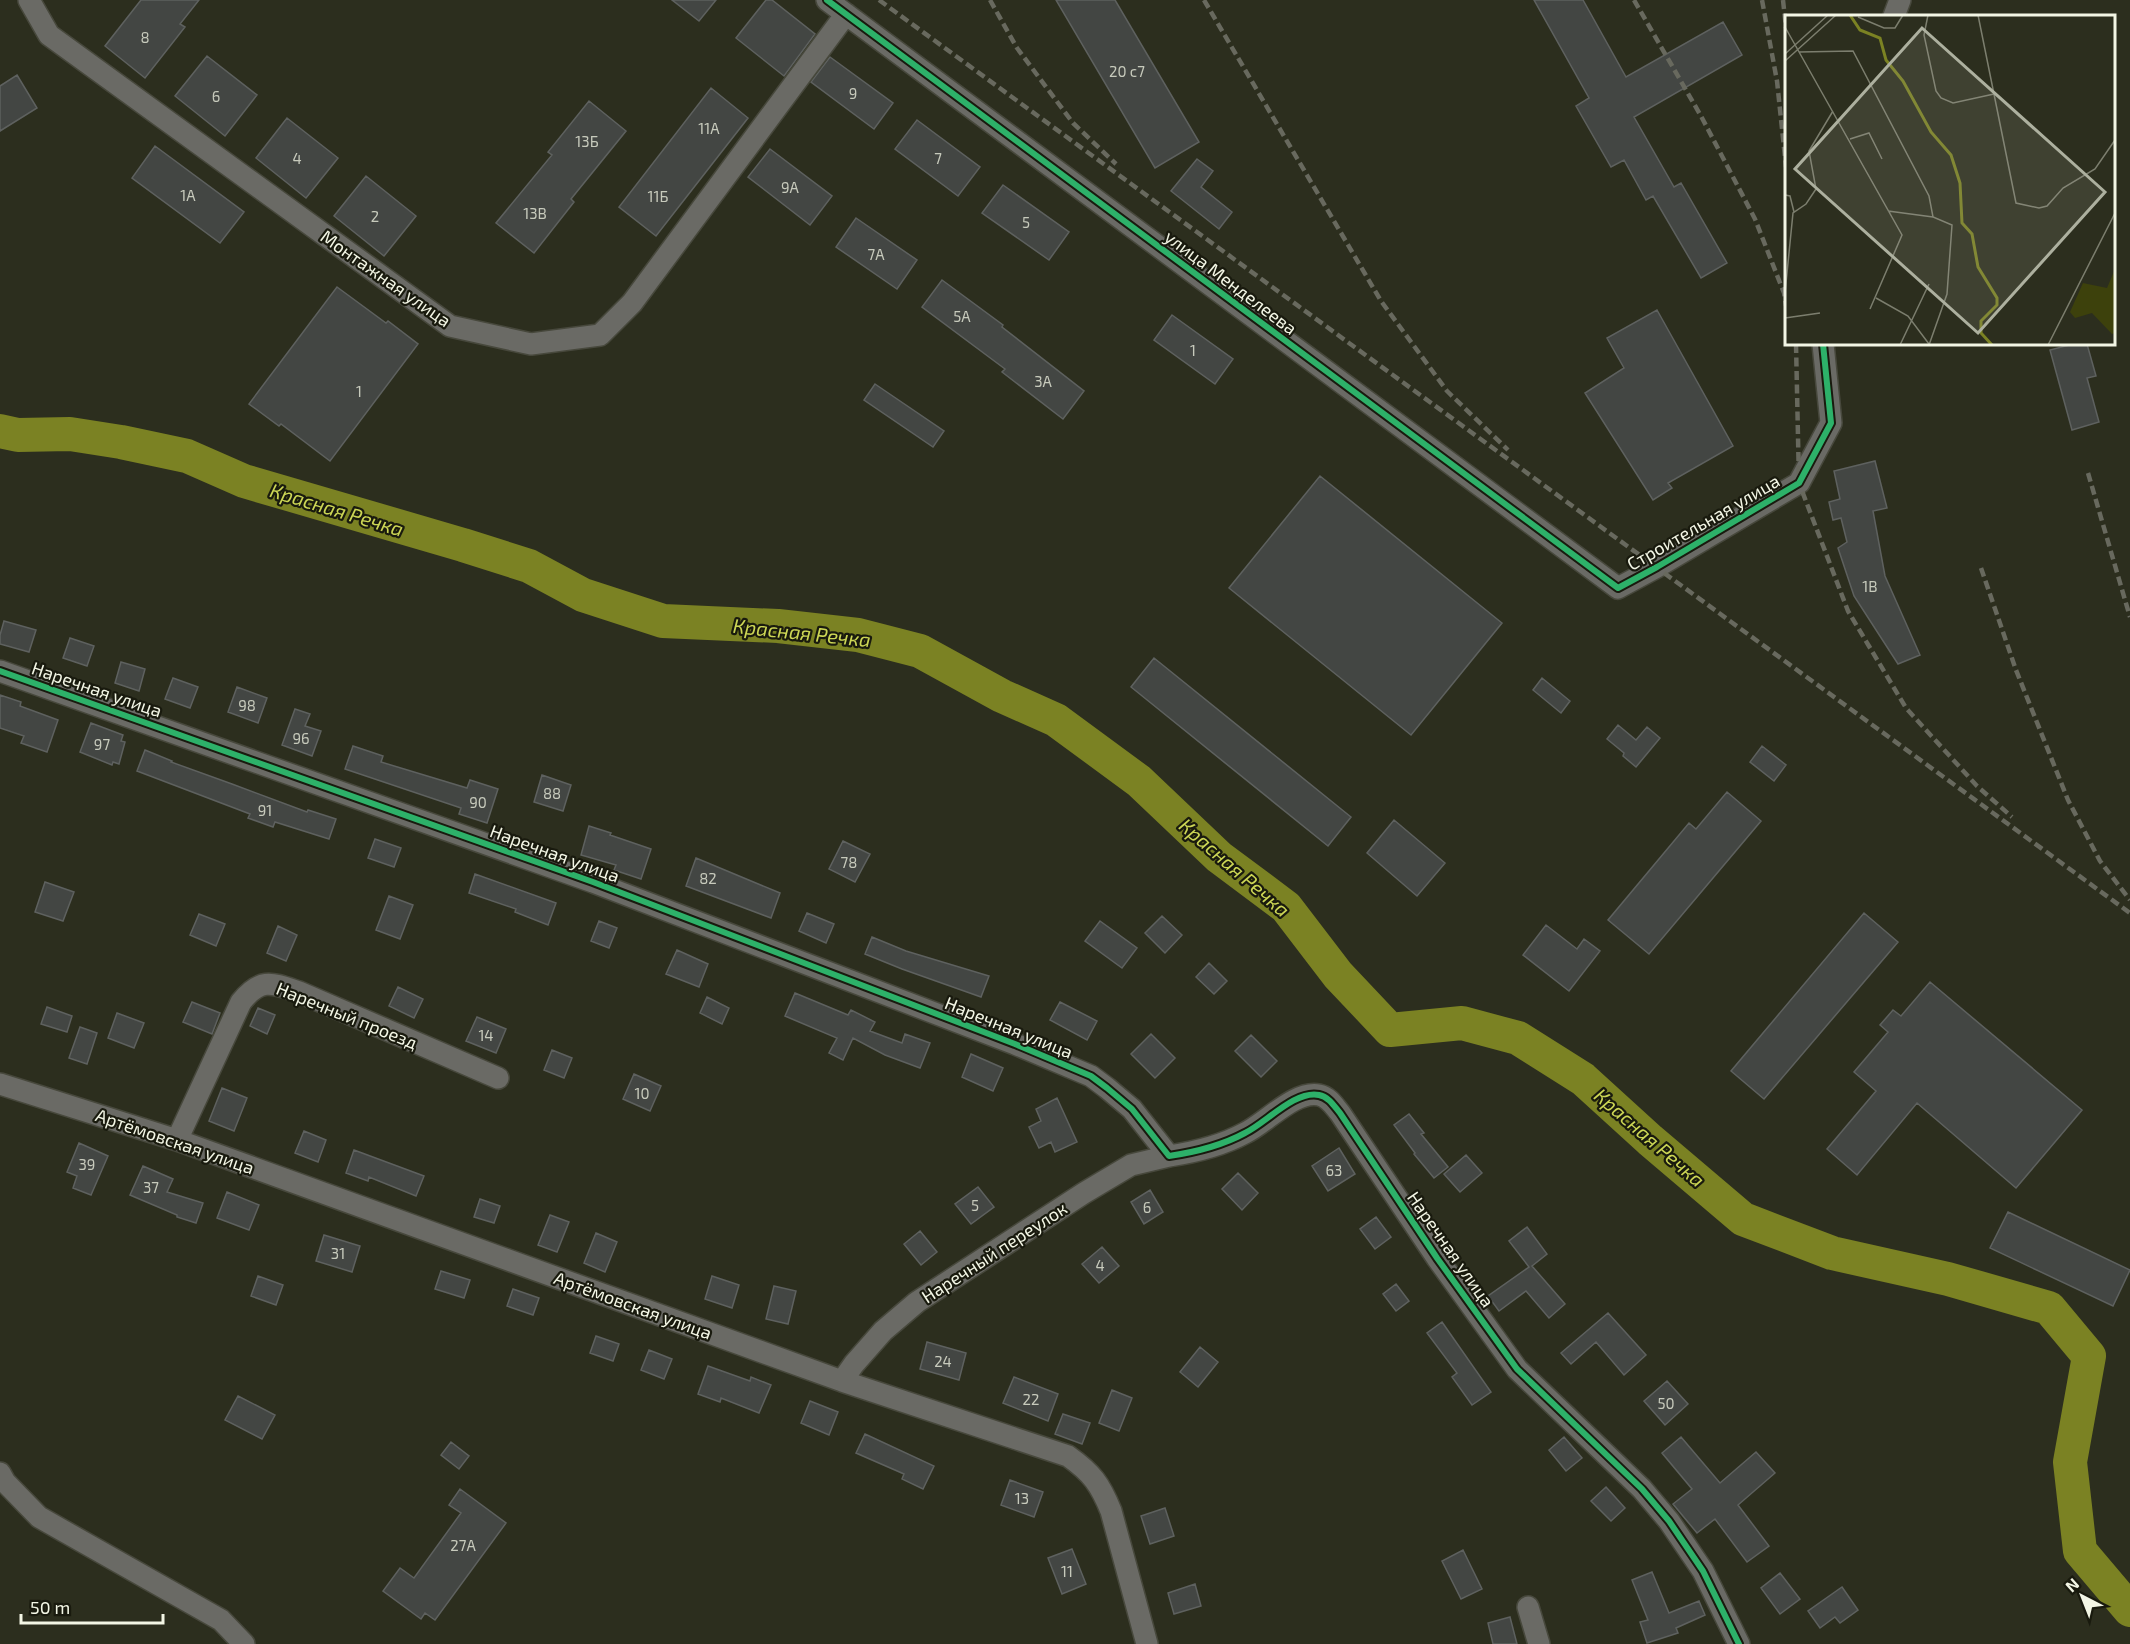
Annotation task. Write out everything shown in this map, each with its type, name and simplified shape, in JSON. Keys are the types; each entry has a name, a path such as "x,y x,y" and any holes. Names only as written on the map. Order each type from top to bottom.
{"street":[{"name":"Монтажная улица","path":"29,0 49,35 450,326 531,344 600,335 632,303 846,14"},
{"name":"улица Менделеева","path":"827,0 1618,588"},
{"path":"1894,15 1899,0"},
{"name":"Строительная улица","path":"1618,588 1658,567 1799,483 1831,423 1823,345"},
{"name":"Наречная улица","path":"0,671 593,882 1026,1049 1091,1076 1132,1109 1169,1156 1205,1150 1246,1133 1296,1099 1318,1094 1328,1099 1345,1120 1437,1258 1517,1369 1642,1489 1669,1521 1703,1571 1739,1644"},
{"name":"Наречный проезд","path":"177,1140 241,1002 251,989 264,984 276,984 299,992 498,1078"},
{"name":"Артёмовская улица","path":"0,1084 177,1140 842,1381 1068,1456 1086,1469 1097,1481 1111,1511 1147,1644"},
{"name":"Наречный переулок","path":"842,1381 883,1331 917,1302 1131,1165 1169,1156"},
{"path":"0,1473 5,1482 39,1517 221,1620 244,1644"},
{"path":"1528,1607 1539,1644"}],"building":[{"path":"141,0 199,0 180,24 185,27 145,78 105,46"},
{"path":"672,0 716,0 699,21"},
{"path":"766,0 772,0 815,34 784,76 736,38"},
{"path":"1056,0 1115,0 1199,142 1155,168"},
{"path":"1534,0 1583,0 1626,77 1723,22 1742,55 1634,117 1674,187 1681,183 1727,263 1701,278 1653,196 1646,200 1624,160 1611,167 1576,106 1589,98"},
{"path":"207,56 257,95 225,136 175,96"},
{"path":"830,57 893,103 874,129 811,82"},
{"path":"17,75 37,108 0,131 0,86"},
{"path":"711,88 748,118 656,236 619,207"},
{"path":"589,101 626,131 571,199 574,202 534,253 496,223 552,155 548,152"},
{"path":"287,118 338,158 306,198 256,158"},
{"path":"917,120 980,167 958,196 895,149"},
{"path":"155,146 244,212 220,243 132,178"},
{"path":"770,149 832,196 810,225 748,177"},
{"path":"1197,159 1213,171 1201,187 1232,212 1219,229 1171,191"},
{"path":"366,176 416,216 384,256 334,216"},
{"path":"1003,185 1069,232 1049,260 982,213"},
{"path":"856,218 917,260 897,289 836,247"},
{"path":"942,280 1003,325 1002,327 1084,391 1063,419 1002,372 1005,369 922,307"},
{"path":"337,287 418,344 330,461 281,424 279,426 249,404"},
{"path":"1657,310 1733,446 1668,483 1672,488 1653,500 1585,393 1624,368 1607,338"},
{"path":"1172,315 1233,359 1215,384 1154,340"},
{"path":"2069,345 2087,345 2096,376 2087,378 2099,422 2072,430 2050,350"},
{"path":"875,384 944,431 933,447 864,400"},
{"path":"1875,461 1887,508 1873,511 1885,576 1920,655 1898,664 1854,596 1838,548 1847,542 1841,518 1833,520 1829,502 1840,499 1834,471"},
{"path":"1320,476 1502,623 1411,735 1229,588"},
{"path":"4,621 36,630 29,652 0,644"},
{"path":"70,638 94,646 87,666 63,658"},
{"path":"1154,658 1351,817 1328,846 1131,687"},
{"path":"121,662 145,669 139,691 115,683"},
{"path":"173,678 198,687 190,708 165,699"},
{"path":"1542,678 1570,701 1561,713 1533,690"},
{"path":"237,687 267,698 258,723 228,712"},
{"path":"0,695 21,702 20,706 58,720 47,752 21,743 24,736 0,728"},
{"path":"295,709 310,714 305,726 321,731 312,756 282,745"},
{"path":"91,723 123,735 121,741 125,742 119,764 113,762 112,765 80,752"},
{"path":"1618,725 1636,740 1647,727 1660,738 1636,767 1607,739"},
{"path":"353,746 383,756 381,762 467,788 470,780 498,789 487,823 459,814 461,808 345,769"},
{"path":"1762,746 1786,765 1774,781 1750,762"},
{"path":"145,750 171,762 307,812 308,810 336,819 329,839 275,822 273,827 248,818 250,814 137,771"},
{"path":"542,775 571,785 563,811 534,802"},
{"path":"1727,792 1761,821 1649,954 1608,920 1689,823 1696,829"},
{"path":"1394,820 1445,863 1417,896 1367,853"},
{"path":"589,826 651,849 641,879 614,870 616,865 581,855"},
{"path":"375,839 401,848 394,867 368,858"},
{"path":"843,841 870,854 855,882 829,869"},
{"path":"696,858 780,893 771,918 686,886"},
{"path":"475,874 556,903 548,925 515,912 516,909 469,893"},
{"path":"45,882 74,892 63,921 35,912"},
{"path":"389,896 413,905 400,939 376,930"},
{"path":"807,913 834,924 826,943 799,931"},
{"path":"1864,913 1898,942 1764,1099 1731,1071"},
{"path":"199,914 225,924 216,946 190,935"},
{"path":"1162,916 1182,935 1165,953 1145,933"},
{"path":"599,921 617,928 609,948 591,941"},
{"path":"1100,921 1137,948 1122,968 1085,941"},
{"path":"1546,925 1577,949 1584,939 1600,951 1569,991 1523,955"},
{"path":"278,926 297,935 286,961 267,953"},
{"path":"872,937 906,951 989,976 981,997 865,954"},
{"path":"677,950 708,964 699,987 666,974"},
{"path":"1209,963 1227,981 1214,994 1196,977"},
{"path":"1930,982 2082,1110 2016,1188 1917,1103 1857,1175 1827,1149 1876,1091 1854,1072 1888,1032 1880,1025 1893,1010 1901,1016"},
{"path":"398,987 423,999 414,1018 389,1006"},
{"path":"795,993 848,1015 851,1010 875,1022 870,1031 902,1043 905,1034 930,1043 920,1068 885,1055 853,1038 843,1060 829,1053 837,1038 785,1016"},
{"path":"707,997 729,1008 722,1024 700,1013"},
{"path":"192,1002 220,1013 212,1034 183,1022"},
{"path":"1060,1002 1097,1021 1087,1040 1050,1020"},
{"path":"47,1007 72,1016 67,1032 41,1024"},
{"path":"258,1008 275,1015 267,1034 250,1026"},
{"path":"117,1013 144,1023 134,1048 108,1038"},
{"path":"477,1017 506,1029 496,1053 466,1041"},
{"path":"80,1027 97,1033 87,1064 69,1058"},
{"path":"1151,1034 1175,1058 1155,1078 1131,1054"},
{"path":"1251,1035 1277,1061 1261,1077 1235,1051"},
{"path":"552,1050 572,1058 564,1078 544,1070"},
{"path":"971,1054 1003,1068 993,1091 962,1077"},
{"path":"634,1074 661,1086 650,1111 623,1099"},
{"path":"222,1088 247,1098 234,1131 209,1121"},
{"path":"1057,1098 1077,1142 1055,1152 1051,1142 1039,1148 1029,1127 1041,1121 1036,1109"},
{"path":"1409,1114 1424,1133 1421,1134 1448,1167 1434,1178 1394,1125"},
{"path":"304,1131 326,1140 318,1162 295,1153"},
{"path":"79,1143 108,1156 91,1195 73,1188 77,1176 67,1172"},
{"path":"1339,1148 1355,1174 1328,1191 1312,1166"},
{"path":"354,1150 424,1176 416,1196 369,1177 368,1181 346,1173"},
{"path":"1466,1155 1482,1173 1460,1192 1444,1174"},
{"path":"143,1166 173,1179 167,1192 203,1203 196,1223 177,1217 177,1215 130,1195"},
{"path":"1238,1173 1258,1193 1242,1210 1222,1189"},
{"path":"978,1187 994,1207 971,1224 955,1204"},
{"path":"1150,1190 1163,1212 1144,1224 1131,1202"},
{"path":"227,1192 259,1205 249,1230 217,1218"},
{"path":"480,1199 500,1206 494,1223 474,1217"},
{"path":"2008,1212 2130,1270 2113,1306 1990,1248"},
{"path":"550,1215 569,1222 557,1252 538,1245"},
{"path":"1376,1217 1391,1237 1375,1249 1360,1229"},
{"path":"1527,1227 1547,1254 1532,1266 1565,1304 1549,1318 1526,1291 1499,1311 1488,1296 1529,1267 1509,1241"},
{"path":"920,1231 937,1252 921,1265 904,1244"},
{"path":"596,1233 617,1242 605,1272 584,1263"},
{"path":"324,1235 360,1246 352,1272 316,1261"},
{"path":"1102,1247 1119,1266 1099,1283 1082,1264"},
{"path":"441,1271 470,1280 464,1298 435,1289"},
{"path":"258,1276 283,1285 276,1305 251,1296"},
{"path":"712,1276 739,1285 732,1308 705,1299"},
{"path":"1396,1284 1409,1301 1396,1311 1383,1294"},
{"path":"774,1286 796,1291 788,1324 766,1319"},
{"path":"513,1289 539,1298 533,1315 507,1306"},
{"path":"1608,1313 1646,1355 1624,1375 1596,1342 1571,1364 1561,1353"},
{"path":"1442,1322 1491,1392 1472,1405 1452,1377 1457,1373 1427,1333"},
{"path":"596,1336 619,1344 613,1361 590,1353"},
{"path":"927,1342 966,1353 959,1380 920,1369"},
{"path":"1200,1347 1218,1362 1198,1387 1180,1372"},
{"path":"649,1350 672,1359 664,1379 641,1370"},
{"path":"708,1366 750,1381 751,1377 771,1385 759,1413 721,1398 720,1402 698,1394"},
{"path":"1014,1377 1058,1394 1048,1421 1003,1403"},
{"path":"1667,1381 1688,1404 1665,1425 1644,1401"},
{"path":"1112,1390 1132,1398 1119,1431 1099,1423"},
{"path":"238,1396 275,1415 262,1439 225,1420"},
{"path":"810,1401 838,1412 829,1435 801,1423"},
{"path":"1063,1414 1090,1423 1082,1444 1055,1434"},
{"path":"865,1434 934,1466 923,1489 902,1479 904,1474 856,1453"},
{"path":"1564,1437 1582,1458 1566,1471 1549,1450"},
{"path":"1681,1437 1720,1483 1756,1452 1775,1473 1738,1505 1769,1546 1747,1562 1715,1519 1697,1533 1673,1504 1692,1489 1662,1453"},
{"path":"451,1442 469,1456 459,1469 441,1455"},
{"path":"1010,1480 1043,1492 1034,1517 1001,1505"},
{"path":"1606,1487 1625,1508 1611,1521 1591,1501"},
{"path":"460,1489 506,1523 435,1620 425,1613 421,1619 383,1591 400,1568 414,1578 461,1513 449,1505"},
{"path":"1165,1508 1174,1536 1150,1544 1141,1516"},
{"path":"1072,1549 1086,1584 1062,1594 1048,1558"},
{"path":"1463,1550 1482,1589 1461,1599 1442,1561"},
{"path":"1652,1572 1669,1613 1699,1601 1705,1615 1676,1628 1678,1633 1647,1643 1640,1622 1648,1620 1632,1580"},
{"path":"1780,1573 1800,1599 1780,1614 1761,1588"},
{"path":"1195,1584 1201,1606 1174,1614 1168,1593"},
{"path":"1842,1587 1858,1610 1840,1623 1835,1617 1820,1628 1808,1611"},
{"path":"1510,1617 1517,1644 1493,1644 1488,1623"}],"waterway":[{"name":"Красная Речка","path":"0,431 18,435 70,434 187,456 244,481 529,566 583,595 663,621 778,626 858,635 920,651 1002,696 1056,720 1139,781 1219,857 1286,907 1338,975 1390,1030 1462,1023 1518,1038 1583,1079 1743,1219 1832,1253 1948,1279 2049,1308 2089,1356 2070,1462 2080,1551 2130,1610"}],"railway":[{"path":"879,0 2130,913"},
{"path":"990,0 1017,48 1073,123 1116,164"},
{"path":"1204,0 1381,301 1447,391 1508,450"},
{"path":"1634,0 1701,116 1755,219 1785,300"},
{"path":"1762,0 1777,81 1785,157"},
{"path":"1783,0 1785,19"},
{"path":"1796,345 1799,483 1848,611 1906,708 1977,786 2012,817"},
{"path":"2088,473 2130,617"},
{"path":"1981,568 2016,670 2068,800 2100,861 2130,900"}],"cycle path":[{"path":"827,0 1618,588 1799,483 1831,423 1823,345"},
{"path":"0,671 593,882 1015,1044 1091,1076 1132,1109 1169,1156 1208,1148 1236,1138 1300,1097 1319,1095 1326,1098 1340,1113 1437,1258 1517,1369 1642,1489 1669,1521 1703,1571 1739,1644"}]}
